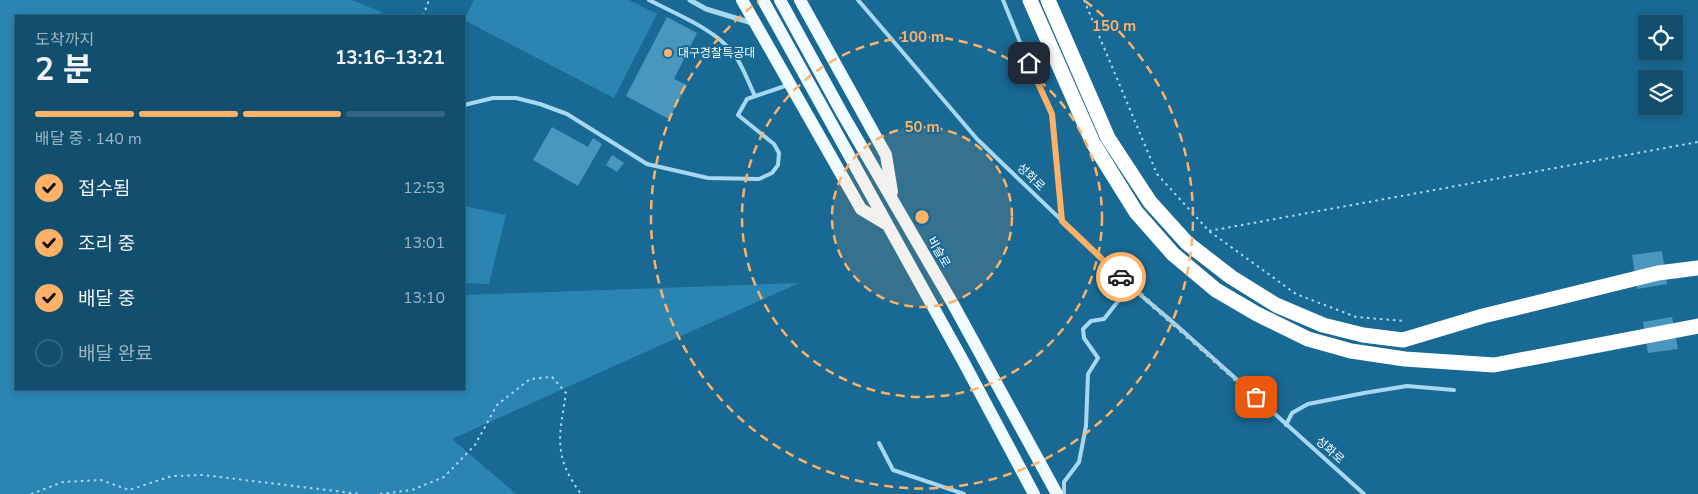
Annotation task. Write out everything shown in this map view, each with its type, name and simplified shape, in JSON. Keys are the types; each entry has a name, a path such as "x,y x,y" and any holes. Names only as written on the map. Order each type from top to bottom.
{"highway":[{"path":"1030,0 1092,143 1136,212 1173,254 1216,290 1308,339 1351,351 1405,359 1494,365 1698,326"},
{"path":"1048,0 1108,138 1150,202 1187,243 1231,277 1276,305 1323,325 1363,335 1403,340 1502,311 1658,273 1698,268"}],"main road":[{"path":"742,0 861,209 888,226"},
{"path":"763,0 1034,494"},
{"name":"비슬로","path":"780,0 842,113 953,304 1057,494"},
{"path":"800,0 886,155 893,199"}],"street":[{"path":"690,0 706,9 755,24"}],"lane":[{"path":"649,0 701,27 726,45 735,56 755,96"},
{"name":"성화로","path":"858,0 977,139 1130,286 1364,494"},
{"path":"1003,0 1035,79 1052,114 1062,221"},
{"path":"465,105 493,98 524,100 566,114 647,164 708,178 758,179 772,173 778,165 779,153 774,144 738,115 747,99 790,84"},
{"path":"1064,494 1064,482 1079,462 1086,426 1088,374 1098,358 1084,338 1083,329 1091,322 1104,318 1130,286"},
{"path":"1286,425 1292,413 1308,404 1354,394 1408,386 1454,390"},
{"path":"879,443 894,470 964,494"}],"path":[{"path":"423,15 429,0"},
{"path":"1084,0 1157,174 1209,231 1296,294 1356,317 1404,321"},
{"path":"1209,231 1698,142"},
{"path":"380,494 412,490 444,477 475,445 498,405 530,379 552,377 566,393 559,437 562,461 582,494"},
{"path":"31,494 63,482 101,480 129,490 172,476 203,475 360,494"}],"shaded area":[{"path":"0,0 352,0 381,12 380,15 15,15 15,390 465,390 465,295 799,283 452,439 516,494 0,494"},
{"path":"474,0 629,0 657,14 614,98 465,21"},
{"path":"465,206 506,215 489,284 465,283"}],"building":[{"name":"대구경찰특공대","path":"667,17 697,33 674,79 687,85 669,119 626,96"},
{"path":"552,127 588,147 593,138 602,144 578,186 533,160"},
{"path":"612,155 624,163 617,172 606,165"},
{"path":"1662,251 1667,284 1637,289 1632,255"},
{"path":"1672,317 1678,349 1648,353 1643,322"}],"way so far":[{"path":"1121,277 1256,397"}],"place":[{"name":"대구경찰특공대","path":"668,53"}],"route":[{"path":"1029,63 1052,114 1062,221 1121,277"}]}
